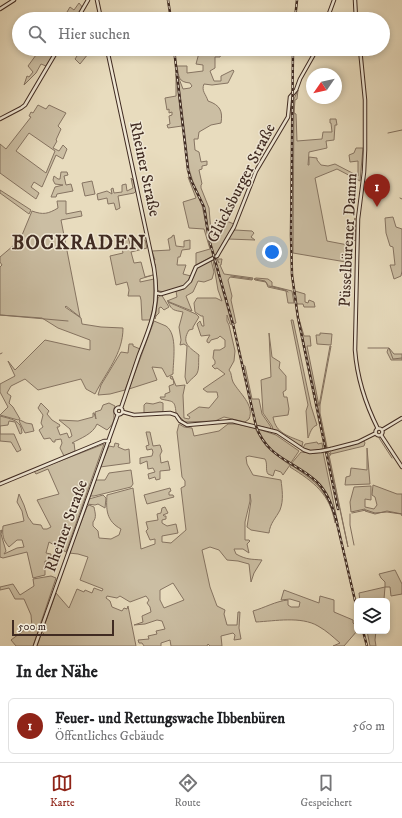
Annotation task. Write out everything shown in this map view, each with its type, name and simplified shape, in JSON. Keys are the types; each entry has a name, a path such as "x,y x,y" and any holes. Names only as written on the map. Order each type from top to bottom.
{"main road":[{"path":"0,9 14,0"},
{"path":"81,12 88,0"},
{"path":"97,0 100,12"},
{"path":"330,12 334,0"},
{"path":"354,0 355,12"},
{"path":"0,119 25,105 54,56"},
{"name":"Rheiner Straße","path":"109,56 154,268 156,292 156,301 152,320 121,408"},
{"name":"Glücksburger Straße","path":"156,292 162,293 184,288 190,281 196,267 218,255 235,224 256,171 288,117 289,98 296,90 300,79 313,56"},
{"name":"Püsselbürener Damm","path":"361,56 364,95 365,150 364,172 358,219 355,350 356,368 362,391 378,428"},
{"path":"156,301 162,293"},
{"path":"123,412 121,408 116,410 118,414 123,412 134,415 173,413 187,425 232,421 277,432 304,450 310,452 351,444 376,433 378,428 382,430"},
{"name":"Rheiner Straße","path":"36,646 118,414"},
{"path":"381,435 383,432 382,430 402,418"},
{"path":"376,433 381,435 402,467"},
{"path":"0,484 104,441 109,441"}],"shaded area":[{"path":"79,3 83,8 80,12 67,12 70,7 74,10"},
{"path":"35,56 52,56 46,66 41,64 36,73 24,85 27,76 29,77 33,72 28,66"},
{"path":"77,56 86,56 80,64 75,59"},
{"path":"198,56 220,56 215,57 215,68 210,71 214,81 221,81 221,76 233,70 234,71 228,83 212,85 204,84 203,91 208,101 215,104 220,109 222,115 221,123 211,125 199,132 198,139 194,139 195,150 199,152 201,162 207,161 207,165 202,166 202,169 199,170 202,184 201,188 209,208 211,232 215,232 224,220 234,224 214,256 209,236 206,212 189,169 178,76 183,89 190,88 192,86 190,83 181,80 177,66 187,66 187,73 203,71 203,65 196,64"},
{"path":"176,74 182,126 168,128 167,125 170,124 169,116 172,115 172,112 169,113 169,109 167,110 165,98 176,96"},
{"path":"298,90 297,99 295,100 294,113 296,114 297,141 322,139 323,132 332,132 330,119 336,119 337,125 335,125 334,140 326,141 327,148 309,152 308,165 309,157 317,158 321,165 328,166 335,164 358,176 358,161 350,162 349,155 354,153 356,148 363,148 360,181 337,169 315,178 327,241 348,245 355,218 356,240 350,242 346,262 293,253 294,99"},
{"path":"38,105 46,109 49,105 66,113 58,126 61,129 53,148 59,151 63,145 67,149 63,159 56,155 42,187 34,182 31,187 39,193 36,199 0,173 0,144 6,149 31,117 29,116 31,112 33,113","holes":["29,133 55,151 46,173 16,151"]},
{"path":"61,172 67,172 68,175 64,176 66,185 71,184 73,191 57,194 56,197 51,197 55,187 63,185 55,184 53,180 54,176 60,179"},
{"path":"188,177 202,205 213,256 196,265 196,253 210,249 204,229 189,228 183,202 196,198"},
{"path":"131,178 136,191 134,193 118,196 120,208 116,210 114,203 108,204 107,198 98,200 97,194 107,191 112,194 111,189 113,188 114,193 122,192 122,185 126,184 127,191 133,188"},
{"path":"92,181 95,194 85,196 82,183"},
{"path":"0,190 31,210 29,214 0,193"},
{"path":"57,201 66,201 66,214 81,211 82,216 61,220 80,317 66,306 65,307 81,318 82,324 123,328 122,337 117,355 95,394 86,389 81,379 38,390 25,379 11,386 7,393 11,396 9,403 20,419 18,420 0,415 8,407 0,392 0,384 15,376 8,361 15,370 45,340 90,350 90,340 58,328 42,318 0,315 0,267 2,265 0,262 0,257 20,240 32,211 39,213 51,212 58,208"},
{"path":"393,217 396,227 402,229 402,271 401,276 394,279 390,265 395,265 393,247 390,246 386,233 385,218"},
{"path":"235,230 252,231 254,233 251,237 255,240 228,239"},
{"path":"174,235 176,246 184,247 184,241 190,240 190,249 182,250 180,257 178,257 177,265 186,265 183,274 191,276 187,285 175,290 164,292 159,291 157,289 154,266 156,265 154,265 153,260 155,260 152,251 170,250 168,239"},
{"path":"128,237 130,244 145,240 147,248 131,252 134,263 141,262 145,277 153,275 140,279 140,282 154,279 154,303 150,320 142,320 140,296 128,296 129,290 127,282 116,285 110,256 123,253 120,239"},
{"path":"215,259 222,259 220,265 224,274 253,278 252,280 230,277 228,280 236,323 233,324"},
{"path":"211,260 214,272 212,279 204,282 198,281 193,292 186,296 192,311 167,301 177,297 176,291 184,289 188,285 197,267"},
{"path":"213,260 232,325 230,324 227,315 227,321 235,351 234,361 229,370 233,382 246,399 250,409 249,419 245,422 224,417 215,421 185,422 176,413 174,403 161,399 160,397 165,397 165,394 170,392 169,386 174,384 173,379 170,377 172,376 176,386 185,385 183,395 184,418 189,419 190,417 187,415 199,407 209,408 218,397 217,392 207,392 203,389 225,374 212,366 215,364 213,358 214,350 220,350 225,347 225,340 220,336 211,340 209,343 207,340 210,335 201,336 197,324 200,321 202,326 204,326 203,316 195,312 194,303 197,298 216,298 222,301 218,290"},
{"path":"254,279 268,279 272,282 272,286 292,291 294,303 288,303 286,291 268,287 266,282"},
{"path":"295,291 305,294 305,302 308,303 309,300 314,302 315,307 304,307 303,304 297,304"},
{"path":"161,294 169,307 164,310 161,307 159,308 159,313 155,319 158,298"},
{"path":"168,302 196,314 199,317 193,329 189,330 186,338 187,344 199,355 197,373 187,384 185,377 187,346 184,344 180,345 181,340 179,327 183,312 174,310"},
{"path":"299,319 304,336 310,336 311,346 307,346 319,406 331,346 320,405 320,413 328,452 331,455 329,455 348,547"},
{"path":"291,320 293,320 311,406 317,425 312,429 308,438 306,411 308,405"},
{"path":"154,321 166,326 172,335 174,348 173,374 167,377 162,368 152,367 157,380 129,389"},
{"path":"269,333 272,357 280,362 279,368 286,376 286,390 283,392 284,397 287,397 289,409 288,415 273,417 280,431 303,442 302,446 273,430 263,413 261,380 271,377"},
{"path":"320,333 332,334 331,345 317,344 316,335 320,335"},
{"path":"129,344 133,344 133,346 140,349 125,390 110,394 98,395 101,385 121,352 128,353"},
{"path":"389,348 394,354 402,354 402,360 391,360 387,352"},
{"path":"242,365 245,366 252,399 259,399 262,414 271,427 270,429 256,425"},
{"path":"160,402 163,403 162,412 144,413 144,405 146,403 153,404"},
{"path":"41,403 49,411 47,414 52,420 60,425 57,427 60,435 67,433 69,438 72,436 70,429 59,420 78,421 93,417 93,413 96,419 95,412 101,410 103,405 109,403 115,406 114,420 107,430 97,424 90,433 72,443 74,443 75,451 64,456 60,448 62,443 61,439 53,442 50,438 44,439 39,430 43,427 41,423 43,415 38,408"},
{"path":"0,416 12,419 18,423 22,429 22,433 20,434 15,422 9,421 8,425 0,426"},
{"path":"19,421 32,424 34,431 25,433"},
{"path":"179,424 184,427 192,428 194,436 219,431 228,424 237,424 255,428 270,449 290,465 283,475 281,472 275,470 273,476 267,472 265,459 249,456 246,457 247,464 253,475 281,480 282,495 280,510 272,523 269,533 251,530 247,527 251,501 250,494 250,501 245,522 245,540 250,541 247,544 249,553 243,549 234,549 236,554 243,557 262,560 254,573 251,582 249,564 227,560 219,550 210,547 202,550 210,587 217,606 225,610 224,614 227,625 237,625 238,612 240,612 239,628 241,639 234,640 235,635 233,633 221,636 222,646 210,646 208,644 207,646 171,646 170,640 161,643 161,646 144,646 142,643 139,643 138,640 149,639 148,636 157,634 156,631 165,629 162,621 157,620 145,624 134,625 143,622 142,616 151,612 147,603 149,600 146,596 130,602 120,596 117,598 107,596 106,598 110,601 112,607 122,611 124,608 127,609 128,606 136,646 37,646 56,593 69,608 77,589 92,593 94,588 102,591 103,589 80,580 88,557 69,553 89,505 94,507 95,517 93,526 98,531 99,538 111,539 119,535 121,529 112,522 108,514 107,495 133,488 141,549 155,544 155,539 150,540 146,531 148,529 146,522 158,520 157,514 161,513 162,508 165,507 168,513 163,515 166,516 166,519 162,520 162,523 167,526 176,524 178,533 162,536 162,542 171,543 186,530 181,488 185,486 185,481 182,477 177,432","holes":["173,583 184,600 164,608 160,600 160,590"]},
{"path":"258,429 276,435 299,451 290,464 267,445"},
{"path":"146,432 150,432 153,446 160,445 162,451 160,455 161,463 168,461 170,470 160,471 160,479 156,480 155,477 149,479 148,474 155,472 153,468 148,469 147,461 140,464 140,458 152,456 153,452 152,449 147,450 146,446 149,445"},
{"path":"0,434 14,434 21,450 17,452 11,442 0,441"},
{"path":"364,441 364,446 331,454 329,450 350,446"},
{"path":"317,442 318,444 322,443 323,449 312,451 303,448 305,444"},
{"path":"115,443 119,444 118,447 125,450 129,449 130,463 100,467 109,446 114,447"},
{"path":"104,444 66,552 49,542 46,553 51,554 50,562 45,561 45,575 33,578 27,552 3,558 0,557 0,531 2,530 1,534 6,551 4,554 17,548 24,547 22,540 17,540 9,547 4,540 3,535 3,526 24,521 22,511 17,502 19,494 28,517 33,524 41,525 43,529 51,527 37,500 59,494 48,469 36,474 34,471"},
{"path":"367,448 370,484 345,485 346,477 350,476 351,468 367,470"},
{"path":"301,452 323,452 338,524 331,503 322,488 317,482 291,464"},
{"path":"291,465 320,488 329,502 333,511 335,523 333,513 325,496 306,478 290,467"},
{"path":"131,470 133,484 131,487 90,496 96,480 105,480 109,473"},
{"path":"373,485 397,494 402,494 402,514 387,511 375,514 365,511 365,509 351,512 350,502 354,487 371,486 371,500 365,499 365,507 374,509 377,505 375,497 372,495"},
{"path":"170,488 171,491 169,492 169,495 173,495 174,497 147,504 144,495"},
{"path":"103,495 106,498 105,508 98,504 87,504 89,499"},
{"path":"395,570 402,584 402,594 391,596 390,587 385,587 385,582 379,574"},
{"path":"51,576 56,578 33,646 16,646 11,640 27,628 32,627 31,615 24,599 15,599 9,588 0,590 0,587 13,584 20,595 34,586 33,579"},
{"path":"385,587 384,598 360,598 359,593"},
{"path":"284,590 319,603 320,596 334,600 334,612 353,620 354,634 344,646 333,646 340,643 324,630 311,623 296,620 256,622 253,611 275,603 288,600 288,605 291,607 299,607 300,602 290,599 281,600"},
{"path":"368,634 376,634 376,646 370,646"}],"waterway":[{"path":"388,133 402,130"},
{"path":"231,276 252,279"},
{"path":"255,279 265,281 268,285"},
{"path":"269,286 288,292"},
{"path":"0,315 68,321"},
{"path":"368,348 389,348 393,359 402,358"},
{"path":"379,438 392,458"},
{"path":"352,513 366,510 375,513 387,512 401,514"},
{"path":"350,514 350,525 354,545"}],"railway":[{"path":"168,0 170,12"},
{"path":"296,12 297,0"},
{"path":"175,56 188,170 191,180 204,207 209,239 233,324 256,426 261,437 274,452 308,474 320,485 326,494 331,503 336,519 354,598"},
{"path":"293,56 292,275 298,318 338,509"},
{"path":"364,634 367,646"}],"place":[{"name":"Feuer- und Rettungswache Ibbenbüren","path":"377,207"}],"district":[{"name":"BOCKRADEN","path":"79,243"}]}
